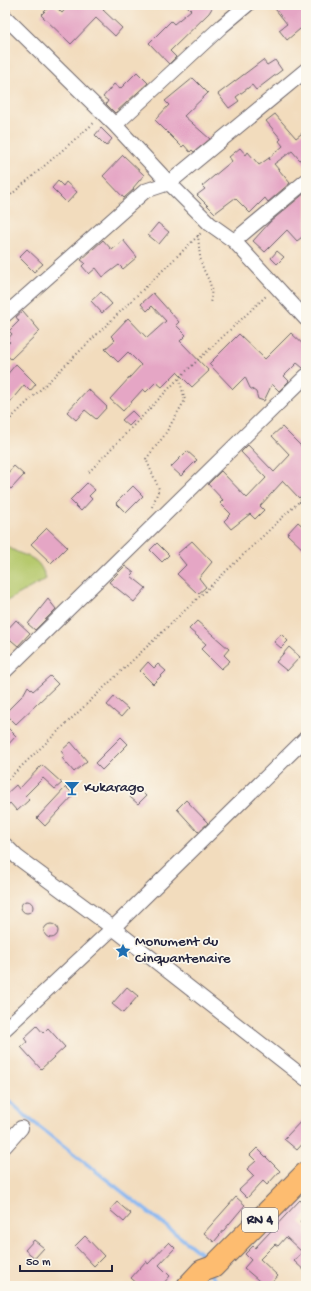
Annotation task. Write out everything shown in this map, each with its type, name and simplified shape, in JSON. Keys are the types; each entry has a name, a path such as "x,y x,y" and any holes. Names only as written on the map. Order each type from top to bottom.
{"main road":[{"name":"RN 4","path":"198,1283 202,1271 213,1266 306,1173"}],"street":[{"path":"115,125 222,26 247,5"},
{"path":"5,17 115,125 210,224 234,242 305,316"},
{"path":"5,315 145,191 169,183 306,70"},
{"path":"234,242 306,182"},
{"path":"5,671 306,376"},
{"path":"5,1029 113,928 306,738"},
{"path":"5,845 17,856 113,928 306,1079"},
{"path":"5,1146 21,1128"}],"path":[{"path":"5,200 103,114"},
{"path":"5,424 210,224"},
{"path":"198,235 201,261 211,283 212,294 210,303"},
{"path":"89,472 179,378 276,287"},
{"path":"151,510 159,489 146,459 164,436 185,400 179,378"},
{"path":"5,782 306,496"},
{"path":"299,502 306,502"}],"green space":[{"path":"5,544 18,553 34,560 42,570 46,579 5,602"}],"building":[{"path":"51,5 54,5 62,13 69,5 107,5 103,10 122,28 115,36 96,18 71,44 41,15"},
{"path":"186,5 214,5 209,13 170,51 176,57 169,64 149,43 171,21 174,24 191,10"},
{"path":"272,5 306,5 306,24 287,40 279,30 287,24"},
{"path":"263,60 267,65 275,60 282,70 256,90 252,85 236,97 239,101 229,108 218,94"},
{"path":"137,72 148,83 115,113 106,104 108,101 103,97 114,84 120,89"},
{"path":"193,78 208,93 184,116 210,139 194,152 192,150 190,152 184,145 182,147 155,120 169,105 165,101"},
{"path":"275,114 296,138 306,130 306,167 292,151 274,164 290,183 268,202 265,198 250,213 235,198 215,213 197,195 205,189 202,186 232,161 229,157 240,148 246,155 248,152 259,165 283,146 279,141 281,139 266,121"},
{"path":"101,128 112,139 106,146 95,135"},
{"path":"123,155 144,175 133,188 134,189 124,198 103,176"},
{"path":"58,181 63,186 66,182 77,192 67,203 52,188"},
{"path":"306,192 306,234 297,241 287,230 265,252 253,241 270,222"},
{"path":"158,223 169,232 159,244 148,235"},
{"path":"103,240 112,250 123,240 137,257 123,269 119,265 103,277 96,268 89,274 82,266 85,263 81,260"},
{"path":"27,249 43,264 34,272 19,257"},
{"path":"277,251 284,257 277,264 271,258"},
{"path":"101,292 112,304 102,313 91,301"},
{"path":"153,293 179,322 176,325 186,335 180,341 209,371 192,387 177,372 162,387 156,382 146,392 143,389 123,411 110,399 141,365 128,352 118,362 105,349 115,340 111,336 128,318 147,338 166,321 152,306 147,311 141,304"},
{"path":"23,311 40,331 11,359 5,354 5,347 10,342 7,340 12,334 9,331 19,321 16,317"},
{"path":"291,333 306,347 306,368 303,368 297,363 284,376 289,381 279,391 272,384 264,401 258,399 256,392 250,388 245,377 233,389 209,364 239,334 265,359"},
{"path":"16,364 36,384 30,391 24,385 5,408 5,377"},
{"path":"88,389 107,407 96,419 85,410 76,420 67,412"},
{"path":"132,411 138,417 129,426 122,420"},
{"path":"282,427 301,446 306,441 306,491 299,498 283,481 260,506 264,510 255,519 250,514 231,529 224,521 231,514 220,503 223,500 208,484 221,471 247,498 266,478 241,452 248,445 274,472 290,455 272,436"},
{"path":"187,451 197,460 181,476 171,467"},
{"path":"14,466 24,475 11,489 5,484 5,476"},
{"path":"87,483 95,490 89,496 92,499 81,511 70,500"},
{"path":"133,486 143,496 126,513 116,503"},
{"path":"298,522 306,529 306,552 287,534"},
{"path":"47,528 67,547 51,563 31,544"},
{"path":"192,541 212,562 199,578 206,587 198,594 177,574 186,565 177,554"},
{"path":"157,543 169,555 162,562 150,550"},
{"path":"125,566 134,573 131,576 146,588 134,602 109,582"},
{"path":"48,599 56,609 35,630 28,624"},
{"path":"16,620 30,633 18,646 5,635 5,632"},
{"path":"197,621 229,649 224,655 230,661 221,669 201,649 206,644 189,629"},
{"path":"281,634 288,641 281,648 274,642"},
{"path":"289,647 300,657 287,671 276,662"},
{"path":"148,662 154,668 158,664 166,671 153,684 140,671"},
{"path":"50,676 58,684 16,724 5,713 23,695 28,686 33,691"},
{"path":"114,697 128,709 121,717 107,705"},
{"path":"5,725 16,736 5,748"},
{"path":"121,737 128,744 102,770 95,763"},
{"path":"71,742 87,761 74,772 62,758 65,756 61,751"},
{"path":"42,765 62,783 55,789 43,778 25,796 29,800 17,811 10,803 5,808 5,795 16,785 19,789"},
{"path":"66,787 74,795 45,826 37,818"},
{"path":"138,788 146,796 138,804 130,797"},
{"path":"186,800 208,823 198,832 177,809"},
{"path":"29,901 32,902 32,912 25,913 22,912 21,905 22,902"},
{"path":"48,924 54,924 58,928 58,934 54,938 48,938 44,934 44,928"},
{"path":"127,987 138,996 123,1013 112,1004"},
{"path":"37,1026 43,1033 48,1028 65,1047 41,1069 21,1047 27,1042 24,1038"},
{"path":"306,1116 306,1140 297,1150 284,1139"},
{"path":"257,1148 280,1171 267,1185 263,1181 247,1198 239,1190 254,1176 247,1169 256,1161 250,1155"},
{"path":"236,1197 245,1205 214,1242 204,1233"},
{"path":"300,1200 306,1206 306,1215 300,1222 306,1228 306,1272 294,1261 302,1252 286,1237 278,1246 275,1244 260,1259 278,1276 269,1286 265,1286 244,1268 251,1260 245,1254 253,1246 255,1248"},
{"path":"117,1202 131,1214 124,1222 110,1210"},
{"path":"85,1236 104,1256 94,1266 75,1246"},
{"path":"34,1240 44,1248 35,1258 25,1250"},
{"path":"169,1242 175,1248 159,1265 170,1276 161,1286 140,1286 131,1278 146,1261 148,1264"}],"waterway":[{"path":"5,1097 28,1118 203,1255"},
{"path":"211,1275 219,1286"}],"place":[{"name":"Kukarago","path":"72,788"},
{"name":"Monument du Cinquantenaire","path":"123,951"}]}
